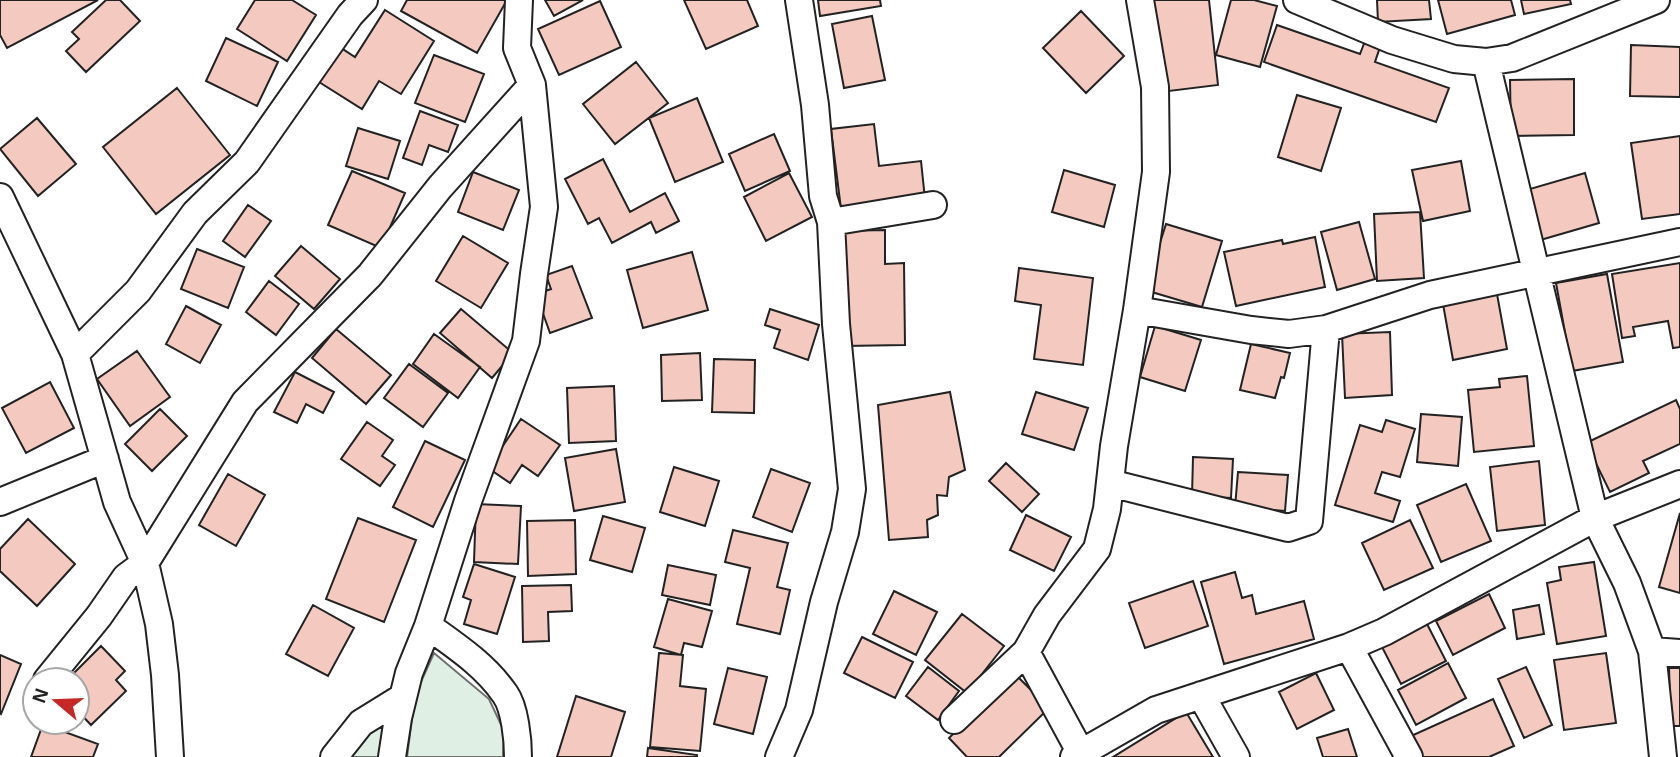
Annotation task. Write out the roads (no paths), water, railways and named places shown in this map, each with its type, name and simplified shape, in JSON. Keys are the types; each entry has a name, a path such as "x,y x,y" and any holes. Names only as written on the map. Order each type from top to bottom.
{"street":[{"path":"392,757 409,673 428,626 468,501 527,341 544,207 532,85 517,48 519,0"},
{"path":"779,757 799,710 824,602 845,532 852,489 836,324 831,222 823,196 815,105 799,0"},
{"path":"954,720 1026,652 1047,615 1097,549 1107,509 1114,446 1137,310 1156,172 1155,87 1140,0"},
{"path":"1297,0 1392,40 1454,59 1486,62 1513,58 1656,0"},
{"path":"75,354 138,291 195,214 247,162 349,5"},
{"path":"1486,62 1595,518 1627,583 1652,651 1663,757"},
{"path":"57,666 99,616 126,577 145,563 245,402 370,275 440,187 532,85"},
{"path":"0,197 75,354 117,502 145,563 159,624 170,757"},
{"path":"831,222 933,205"},
{"path":"1137,310 1289,334 1326,329 1430,295 1680,242"},
{"path":"1110,483 1288,528 1309,520 1326,329"},
{"path":"0,502 105,458"},
{"path":"1026,652 1079,755 1156,710 1349,648 1384,632 1595,518 1680,485"},
{"path":"428,626 470,655 507,696 518,738 518,757"},
{"path":"1349,648 1409,757"},
{"path":"1652,651 1680,653"},
{"path":"1201,695 1236,757"},
{"path":"334,757 361,723 403,697"}]}
